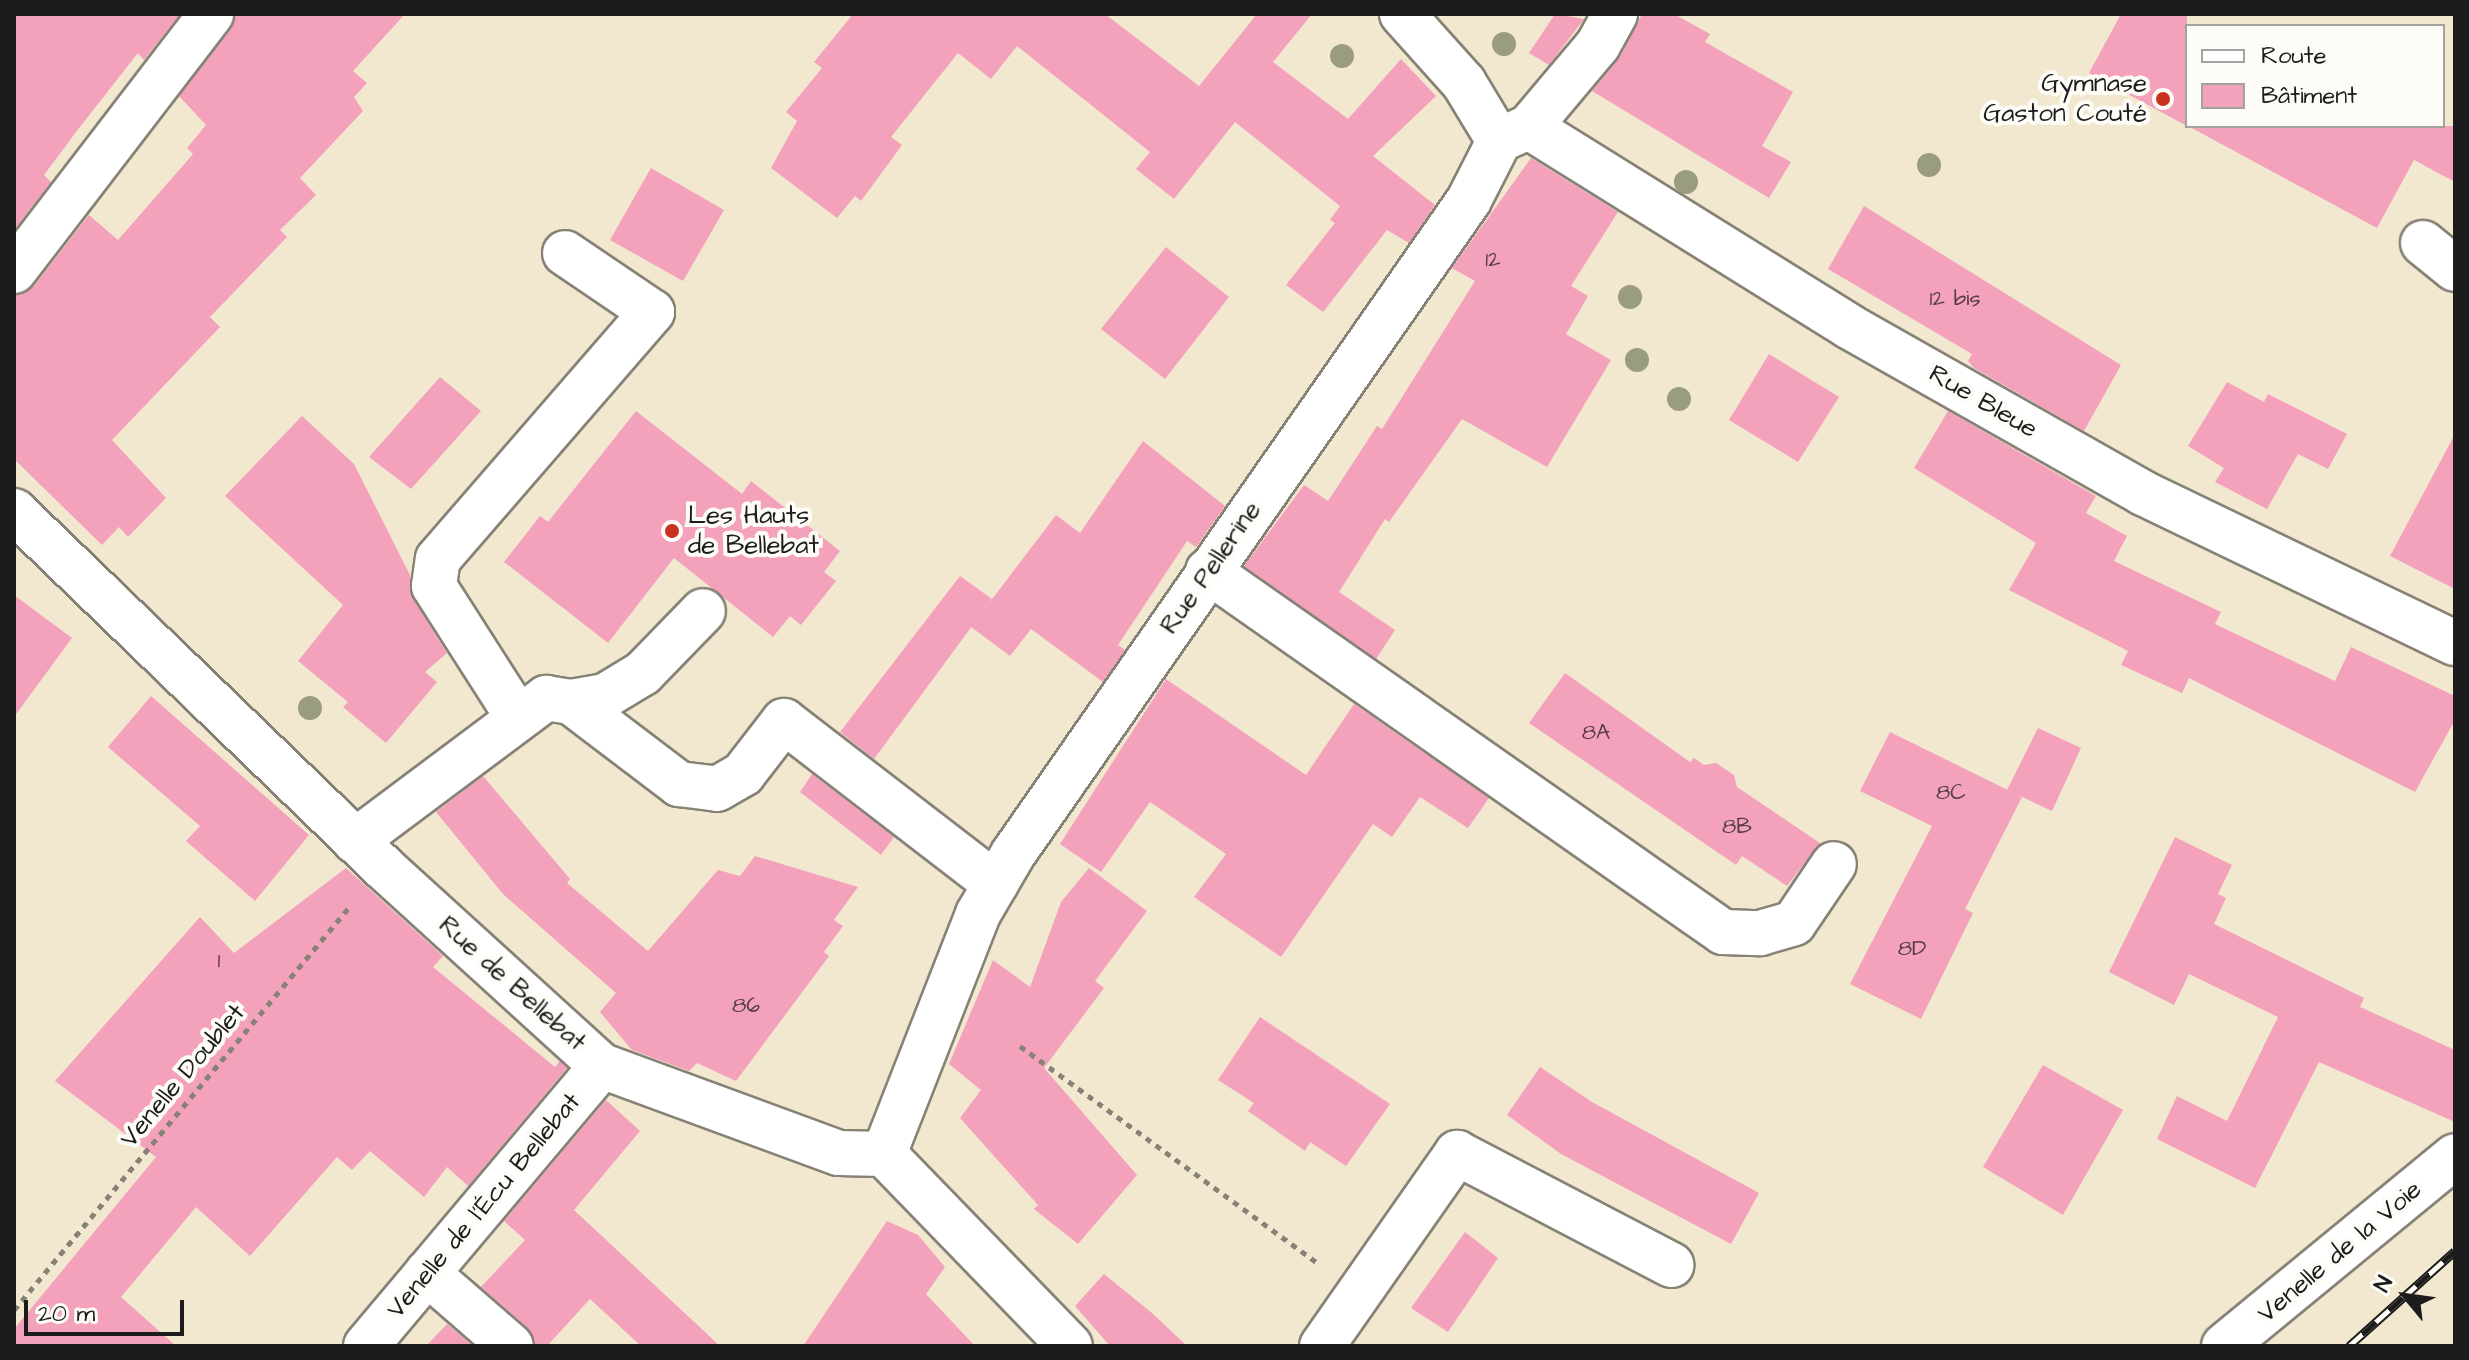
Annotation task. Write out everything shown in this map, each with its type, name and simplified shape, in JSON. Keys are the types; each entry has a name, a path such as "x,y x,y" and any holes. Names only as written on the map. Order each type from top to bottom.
{"street":[{"path":"14,271 211,14"},
{"path":"1402,14 1514,134"},
{"name":"Rue Pellerine","path":"884,1154 978,914 996,884 1208,571 1514,134 1598,45 1615,14"},
{"name":"Rue Bleue","path":"1514,134 2143,493 2455,643"},
{"path":"517,716 434,586 438,559 652,312 565,253"},
{"name":"Rue de Bellebat","path":"14,511 369,854 602,1066 839,1153 884,1154"},
{"path":"1208,571 1723,932 1760,933 1794,923 1834,864"},
{"path":"369,854 517,716 546,698 571,702 605,696 643,673 703,611"},
{"path":"571,702 679,784 717,789 743,774 784,721 996,884"},
{"name":"Venelle de l'Écu Bellebat","path":"366,1346 602,1066"},
{"path":"1322,1346 1457,1153 1671,1265"},
{"path":"884,1154 1070,1346"},
{"name":"Venelle de la Voie","path":"2224,1346 2455,1156"},
{"path":"427,1273 511,1346"}],"path":[{"name":"Venelle Doublet","path":"14,1310 369,854"},
{"path":"1020,1046 1359,1294"}],"building":[{"path":"14,14 180,14 144,60 138,53 76,132 44,175 51,182 14,230"},
{"path":"235,14 405,14 353,71 367,83 354,97 363,111 300,178 316,195 280,230 287,237 210,317 220,327 112,440 166,498 128,537 119,527 102,545 14,459 14,295 34,286 89,215 118,240 193,154 187,148 206,125 179,96 231,29"},
{"path":"853,14 1105,14 1199,86 1257,14 1312,14 1273,62 1348,119 1401,59 1436,96 1373,156 1435,205 1409,243 1387,230 1323,312 1286,285 1335,223 1330,220 1340,206 1235,122 1174,199 1136,169 1150,152 1017,46 991,79 958,53 891,137 902,145 861,201 855,196 837,218 771,168 797,121 786,112 822,68 814,62"},
{"path":"1555,14 1584,19 1549,65 1529,53"},
{"path":"1642,14 1674,14 1710,34 1705,42 1793,92 1762,146 1791,162 1769,198 1592,91 1620,57"},
{"path":"2121,14 2187,14 2185,125 2089,73"},
{"path":"2455,126 2455,182 2414,160 2377,228 2192,128"},
{"path":"1531,158 1618,212 1571,286 1588,296 1566,334 1611,360 1547,467 1462,419 1389,522 1385,519 1339,592 1395,630 1376,659 1244,566 1304,485 1328,501 1377,426 1382,429 1475,281 1452,268"},
{"path":"651,168 724,210 683,281 610,240"},
{"path":"1864,206 2121,365 2084,431 1974,368 1968,361 1972,354 1828,269"},
{"path":"1166,247 1229,297 1165,379 1101,329"},
{"path":"1769,354 1839,397 1798,462 1729,420"},
{"path":"440,377 481,411 411,489 369,457"},
{"path":"2227,382 2264,402 2268,394 2347,434 2328,469 2298,454 2267,509 2215,482 2224,468 2188,446"},
{"name":"Les Hauts de Bellebat","path":"636,411 742,494 751,481 840,551 824,572 836,581 801,625 790,616 773,637 674,558 608,643 504,562 540,516 548,522"},
{"path":"1948,411 2096,496 2086,513 2127,536 2114,561 2221,612 2215,624 2335,681 2351,647 2455,696 2455,720 2415,792 2189,678 2182,693 2121,665 2128,651 2009,590 2036,543 1914,468"},
{"path":"302,416 354,464 410,575 413,599 447,653 425,672 437,682 386,743 343,707 348,702 298,661 343,605 225,496"},
{"path":"2455,434 2455,589 2390,556"},
{"path":"1143,441 1225,506 1196,547 1187,541 1118,645 1125,650 1103,682 1031,629 1010,656 971,627 1056,515 1080,533"},
{"path":"960,576 992,599 874,759 840,732"},
{"path":"14,595 72,638 14,717"},
{"path":"1565,673 1690,762 1694,758 1704,765 1716,763 1734,775 1737,787 1820,843 1787,886 1742,856 1736,865 1529,723"},
{"path":"1166,679 1306,775 1354,704 1489,798 1468,828 1420,797 1392,837 1373,824 1281,957 1194,897 1226,854 1150,802 1101,872 1060,844"},
{"path":"151,696 309,835 255,901 186,841 200,826 108,747"},
{"path":"2038,728 2081,748 2052,811 2007,790"},
{"path":"1890,732 2022,797 1965,909 1973,913 1921,1019 1850,984 1932,826 1860,791"},
{"path":"812,774 894,837 881,855 800,792"},
{"path":"483,776 570,879 567,883 648,951 718,870 740,876 755,856 858,887 834,920 843,926 824,952 829,956 736,1081 697,1063 689,1071 632,1050 600,1012 616,993 503,894 436,812"},
{"path":"2175,837 2232,865 2218,894 2226,898 2214,924 2364,998 2360,1007 2455,1050 2455,1122 2319,1062 2255,1188 2157,1139 2177,1096 2227,1121 2278,1017 2189,974 2174,1005 2109,972"},
{"path":"346,868 443,956 433,967 555,1067 560,1061 567,1068 468,1186 447,1167 424,1197 370,1151 352,1170 337,1157 250,1256 196,1207 121,1297 176,1346 14,1346 14,1329 156,1157 55,1081 200,917 234,953"},
{"path":"1089,868 1147,911 1095,981 1104,988 1044,1068 1137,1175 1078,1244 1034,1209 1038,1205 960,1118 981,1090 949,1064 993,960 1030,987 1061,902"},
{"path":"1260,1017 1390,1104 1346,1166 1310,1142 1305,1151 1248,1111 1254,1103 1218,1080"},
{"path":"2043,1065 2123,1110 2063,1215 1983,1167"},
{"path":"1540,1067 1592,1102 1759,1193 1731,1244 1561,1154 1507,1115"},
{"path":"606,1100 640,1131 574,1210 720,1346 641,1346 590,1299 547,1346 535,1346 527,1327 481,1287 525,1240 504,1221"},
{"path":"887,1221 918,1235 945,1267 926,1294 975,1346 803,1346"},
{"path":"1465,1232 1498,1258 1448,1332 1411,1308"},
{"path":"1104,1274 1187,1346 1110,1346 1075,1306"},
{"path":"447,1324 473,1346 426,1346"}],"railway":[{"path":"2349,1346 2455,1251"}],"place":[{"name":"Gymnase Gaston Couté","path":"2163,99"},
{"name":"Les Hauts de Bellebat","path":"672,531"}]}
